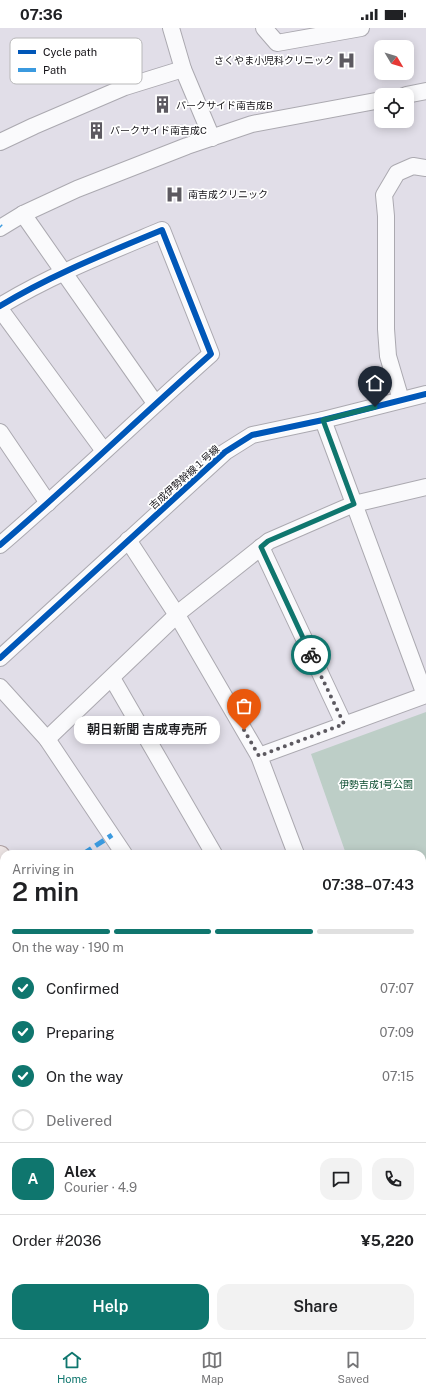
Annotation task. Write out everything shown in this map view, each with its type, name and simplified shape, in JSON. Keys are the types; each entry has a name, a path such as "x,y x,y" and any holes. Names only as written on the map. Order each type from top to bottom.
{"street":[{"path":"171,28 183,69 212,138"},
{"path":"264,28 277,44 342,30 361,28"},
{"path":"142,82 183,69"},
{"path":"0,142 137,84"},
{"path":"414,93 426,91"},
{"path":"0,228 23,214 77,189 252,124 374,101"},
{"path":"401,400 388,356 386,328 386,216 384,195 397,173 413,166 426,168"},
{"path":"23,214 156,403"},
{"path":"0,306 63,272 162,230 211,354 0,545"},
{"path":"0,309 104,451"},
{"name":"吉成伊勢幹線１号線","path":"0,658 225,452 252,434 323,420 426,394"},
{"path":"259,756 426,695 323,420"},
{"path":"0,432 48,503"},
{"path":"47,739 177,615 268,541 354,504 426,487"},
{"path":"128,540 177,615 259,756 294,850"},
{"path":"261,547 344,724"},
{"path":"112,678 212,850"},
{"path":"0,687 47,739 121,850"}],"green space":[{"name":"伊勢吉成1号公園","path":"426,712 426,850 345,850 311,754"}],"marked path":[{"path":"89,850 112,835"}],"cycle path":[{"path":"0,306 59,274 162,230 211,354 0,545"},
{"path":"0,658 225,452 252,435 323,420 426,394"}],"way so far":[{"path":"244,730 259,756 344,724 311,655"}],"place":[{"name":"さくやま小児科クリニック","path":"347,60"},
{"name":"パークサイド南吉成B","path":"163,105"},
{"name":"パークサイド南吉成C","path":"97,130"},
{"name":"南吉成クリニック","path":"175,194"},
{"name":"朝日新聞 吉成専売所","path":"244,730"}],"route":[{"path":"311,655 261,547 268,541 354,504 323,420 375,407"}]}
